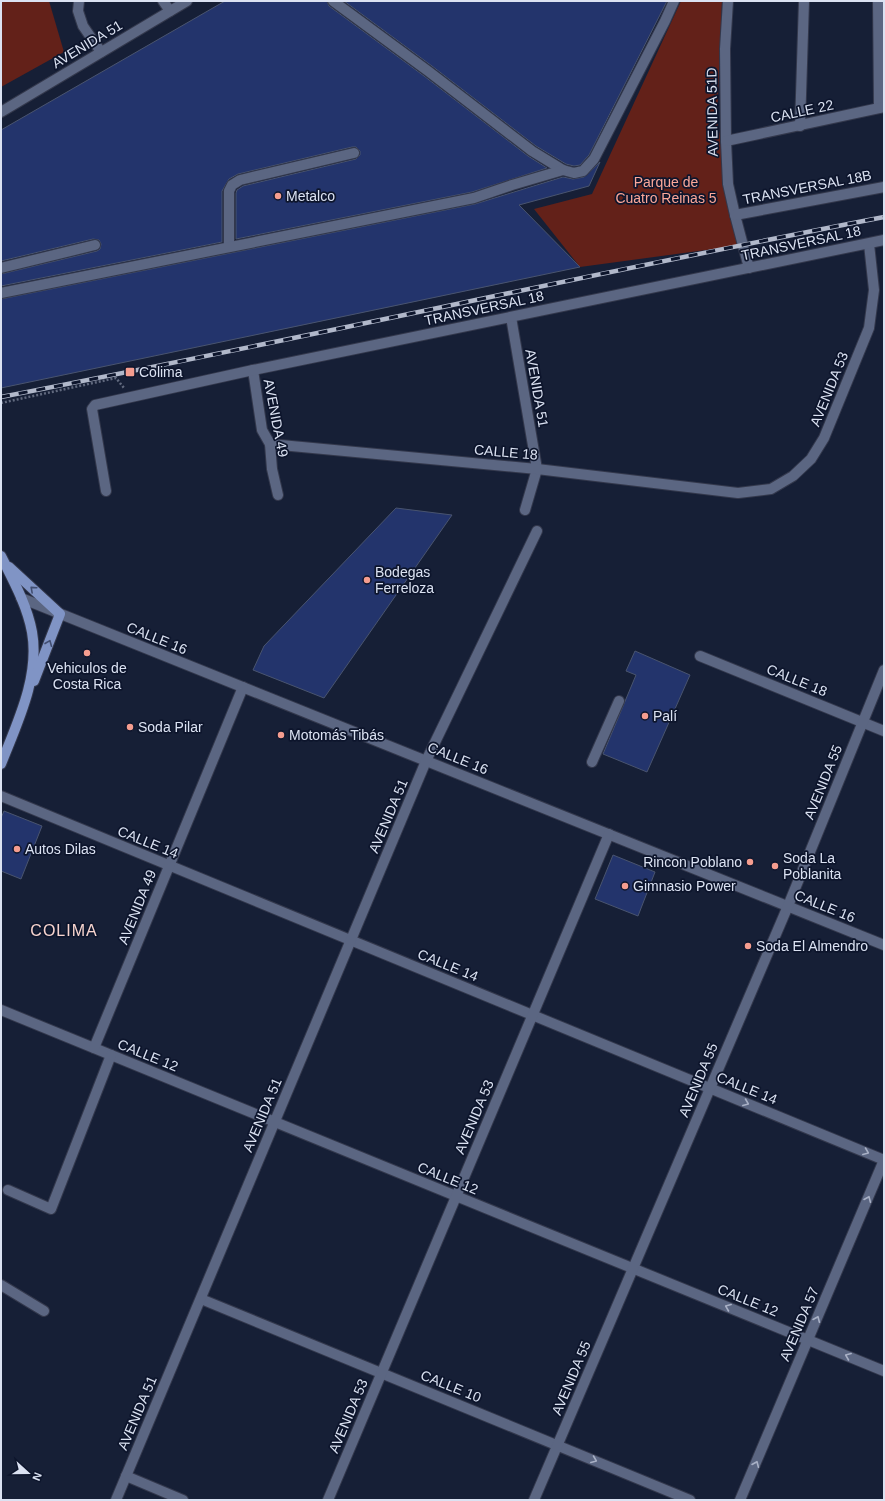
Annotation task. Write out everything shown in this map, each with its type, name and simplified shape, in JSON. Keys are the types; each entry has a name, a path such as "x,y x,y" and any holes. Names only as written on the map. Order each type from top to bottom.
{"main road":[{"path":"2,562 21,598 32,632 33,651 31,675 24,705"},
{"path":"1,764 60,614 2,562"}],"street":[{"path":"79,1 78,11 83,26 101,52"},
{"path":"163,1 170,11"},
{"name":"AVENIDA 51","path":"1,112 187,1"},
{"path":"333,1 428,71 532,151 563,170 574,173 583,171 594,160 674,1"},
{"name":"AVENIDA 51D","path":"728,1 725,49 728,184 749,268"},
{"path":"800,126 804,1"},
{"path":"878,1 882,107"},
{"name":"CALLE 22","path":"726,141 882,107"},
{"path":"229,247 229,191 232,185 240,180 354,153"},
{"path":"1,293 474,198 563,170"},
{"name":"TRANSVERSAL 18B","path":"735,215 884,187"},
{"name":"TRANSVERSAL 18","path":"106,491 92,408 95,405 253,370 884,240"},
{"name":"AVENIDA 53","path":"738,493 771,489 793,476 811,459 824,438 869,328 874,290 869,244"},
{"path":"1,268 95,245"},
{"name":"AVENIDA 51","path":"511,317 537,469 525,510"},
{"name":"AVENIDA 49","path":"253,370 262,430 270,444 272,469 278,495"},
{"name":"CALLE 18","path":"270,444 537,469 738,493"},
{"name":"AVENIDA 51","path":"116,1500 426,761 536,531"},
{"name":"CALLE 16","path":"21,598 884,945"},
{"name":"CALLE 18","path":"700,656 884,731"},
{"name":"AVENIDA 55","path":"534,1500 788,906 884,670"},
{"name":"AVENIDA 49","path":"94,1048 243,687"},
{"path":"592,762 619,701"},
{"name":"CALLE 14","path":"1,796 884,1160"},
{"name":"AVENIDA 53","path":"328,1500 609,834"},
{"name":"CALLE 12","path":"1,1010 884,1371"},
{"path":"8,1190 51,1209 111,1055"},
{"name":"AVENIDA 57","path":"740,1500 884,1160"},
{"path":"1,1285 44,1311"},
{"name":"CALLE 10","path":"200,1299 690,1500"},
{"path":"126,1476 183,1500"}],"path":[{"path":"1,403 116,378 131,396"}],"green space":[{"path":"1,1 49,1 64,52 1,87"},
{"name":"Parque de Cuatro Reinas 5","path":"681,1 722,1 717,121 743,245 580,267 534,209 592,194"}],"building":[{"path":"225,1 327,1 329,6 424,76 528,156 547,168 472,192 236,239 237,190 243,186 356,159 360,155 360,151 356,147 352,147 238,174 229,179 222,191 222,242 1,286 1,274 97,251 100,249 101,244 99,240 93,239 1,261 1,130"},
{"path":"344,1 667,1 589,155 580,165 574,166 566,164 536,146"},
{"path":"600,162 589,186 519,205 580,267 1,388 1,299 475,204 563,177 573,179 584,177"},
{"name":"Bodegas Ferreloza","path":"396,508 452,515 324,698 253,670 264,646"},
{"name":"Palí","path":"635,651 690,675 647,772 603,754 636,675 626,671"},
{"name":"Autos Dilas","path":"4,811 42,826 21,879 1,871 1,818"},
{"name":"Gimnasio Power","path":"613,855 655,872 638,916 595,899"}],"railway":[{"path":"1,397 884,217"}],"place":[{"name":"Metalco","path":"278,196"},
{"name":"Colima","path":"130,372"},
{"name":"Bodegas Ferreloza","path":"367,580"},
{"name":"Vehiculos de Costa Rica","path":"87,653"},
{"name":"Palí","path":"645,716"},
{"name":"Soda Pilar","path":"130,727"},
{"name":"Motomás Tibás","path":"281,735"},
{"name":"Autos Dilas","path":"17,849"},
{"name":"Rincon Poblano","path":"750,862"},
{"name":"Soda La Poblanita","path":"775,866"},
{"name":"Gimnasio Power","path":"625,886"},
{"name":"Soda El Almendro","path":"748,946"}],"district":[{"name":"COLIMA","path":"64,930"}]}
